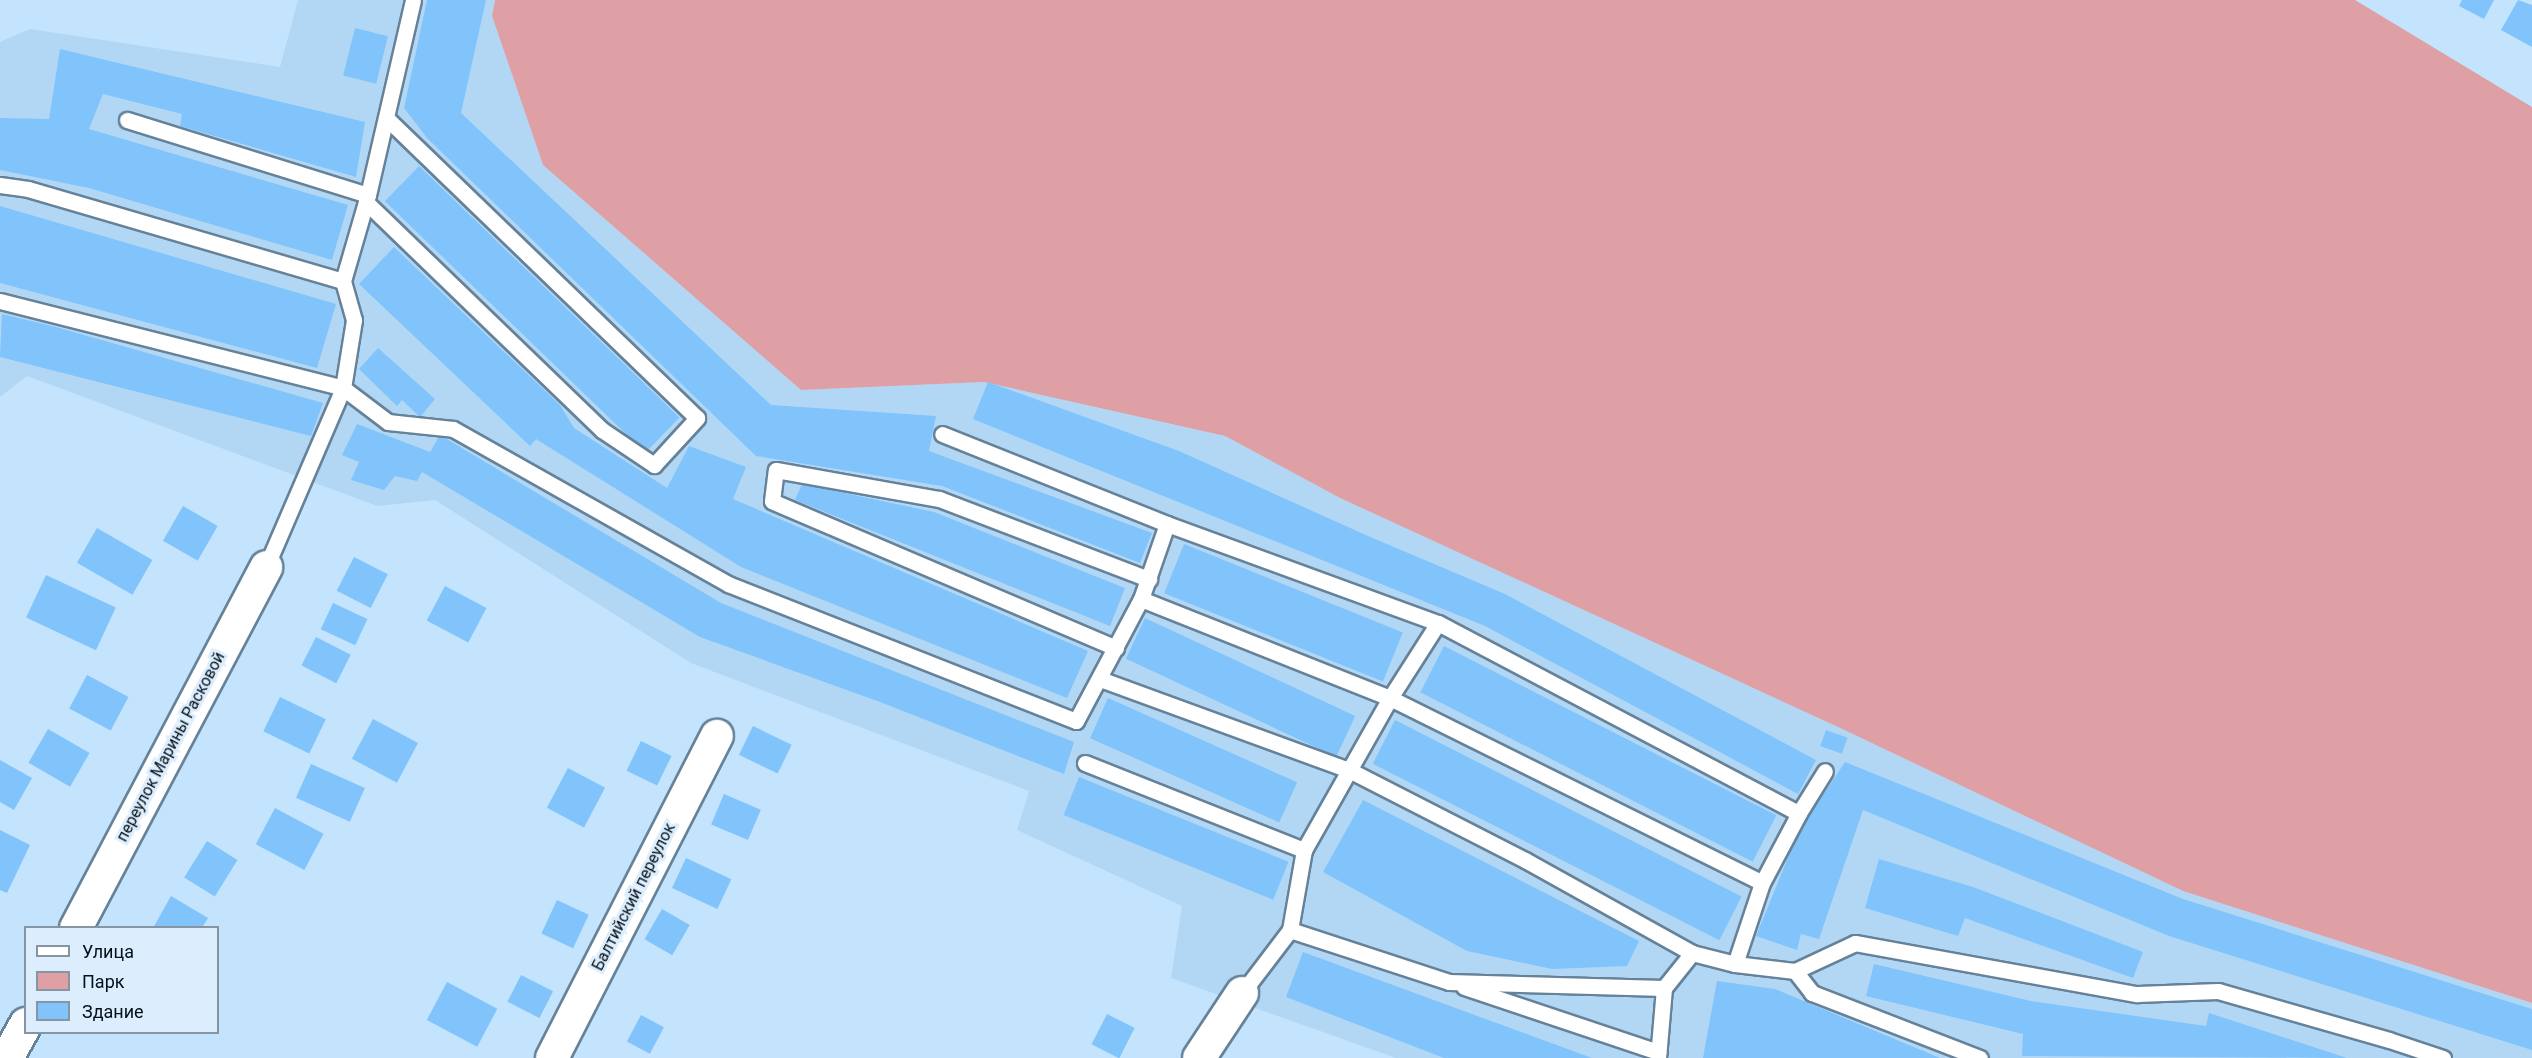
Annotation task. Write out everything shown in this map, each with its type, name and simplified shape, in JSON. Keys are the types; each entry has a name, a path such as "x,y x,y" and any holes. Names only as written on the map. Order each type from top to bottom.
{"street":[{"name":"переулок Марины Расковой","path":"77,926 266,567"},
{"name":"Балтийский переулок","path":"552,1058 717,736"},
{"path":"1199,1058 1242,993"},
{"path":"7,1058 24,1028"}],"lane":[{"path":"266,567 343,388 354,320 343,281 367,198 413,0"},
{"path":"127,120 367,198 602,430 654,465 697,418 386,118"},
{"path":"0,185 28,189 343,281"},
{"path":"0,301 343,388 388,422 453,429 728,584 1077,720 1141,599 1167,524"},
{"path":"942,434 1167,524 1438,623 1799,813"},
{"path":"1116,648 772,501 776,470 939,499 1149,579"},
{"path":"1141,599 1390,698 1762,883"},
{"path":"1242,993 1290,930 1304,850 1390,698 1438,623"},
{"path":"1100,679 1349,770 1525,860 1692,953 1735,964 1796,971 1855,943 2137,994 2218,991 2389,1040 2443,1058"},
{"path":"1085,763 1304,850"},
{"path":"1735,964 1762,883 1799,813 1825,771"},
{"path":"1290,930 1449,982 1658,1055 1664,988 1692,953"},
{"path":"1796,971 1812,993 1980,1058"},
{"path":"1449,982 1664,988"}],"shaded area":[{"path":"298,0 495,0 492,16 543,165 801,390 984,382 1225,436 1340,498 1838,727 2183,891 2532,1003 2532,1058 1396,1058 1171,978 1182,906 1017,830 1029,791 691,663 435,500 377,506 27,376 0,397 0,42 30,29 280,67"}],"green space":[{"path":"495,0 2355,0 2532,107 2532,1003 2183,891 1838,727 1340,498 1225,436 984,382 801,390 543,165 492,16"}],"building":[{"path":"427,0 486,0 461,113 771,405 936,416 929,451 1152,533 1140,563 942,486 756,456 427,138 404,108"},
{"path":"2462,0 2494,0 2484,19 2459,6"},
{"path":"2518,0 2532,5 2532,47 2501,30"},
{"path":"355,28 388,36 376,84 343,76"},
{"path":"60,49 365,122 356,177 180,126 182,114 103,94 89,129 348,205 332,260 89,188 0,170 0,118 49,119"},
{"path":"419,166 679,417 645,453 385,201"},
{"path":"0,206 336,304 317,368 0,283"},
{"path":"394,247 560,405 574,428 667,488 689,446 746,467 733,499 1088,651 1067,698 741,567 536,439 530,446 359,284"},
{"path":"2,314 56,327 323,403 311,436 0,357"},
{"path":"378,348 435,399 420,417 402,400 397,406 359,369"},
{"path":"988,382 1179,451 1368,536 1505,594 1816,760 1798,794 1485,626 973,419"},
{"path":"357,424 430,452 440,435 721,603 1074,742 1064,774 880,702 700,637 422,472 417,481 395,476 384,490 351,480 359,462 342,455"},
{"path":"802,484 934,512 1125,588 1110,626 795,500"},
{"path":"183,506 218,526 198,561 163,541"},
{"path":"97,528 152,560 132,595 77,563"},
{"path":"1184,544 1403,632 1383,682 1164,593"},
{"path":"354,557 388,574 371,608 337,591"},
{"path":"46,575 116,608 96,650 26,618"},
{"path":"445,586 486,608 468,643 427,620"},
{"path":"333,603 367,619 355,645 321,629"},
{"path":"1145,618 1355,716 1336,757 1126,659"},
{"path":"316,637 351,655 336,683 301,666"},
{"path":"1444,646 1776,815 1753,862 1420,692"},
{"path":"87,675 128,697 111,731 69,709"},
{"path":"280,697 326,719 309,754 263,731"},
{"path":"1108,698 1297,782 1279,822 1090,738"},
{"path":"373,719 418,743 397,783 352,759"},
{"path":"1395,720 1742,897 1719,940 1373,764"},
{"path":"753,726 792,745 778,774 739,755"},
{"path":"48,729 90,753 70,787 28,763"},
{"path":"1826,730 1848,738 1842,754 1820,746"},
{"path":"641,741 672,756 657,786 627,771"},
{"path":"0,760 32,778 14,810 0,802"},
{"path":"1845,762 2183,899 2532,1009 2532,1050 2169,936 1863,810 1819,939 1801,934 1797,950 1756,936 1798,833"},
{"path":"311,764 365,788 350,822 296,798"},
{"path":"568,768 605,788 584,827 547,808"},
{"path":"1079,777 1289,862 1273,900 1064,815"},
{"path":"724,794 761,810 748,840 711,824"},
{"path":"1363,800 1639,941 1627,966 1552,969 1467,951 1323,872"},
{"path":"275,808 324,834 304,870 256,844"},
{"path":"0,830 30,845 7,893 0,890"},
{"path":"207,841 238,860 215,897 184,877"},
{"path":"686,858 731,879 717,909 672,888"},
{"path":"1879,859 1973,887 2143,952 2133,978 1965,918 1958,936 1865,908"},
{"path":"171,896 208,918 203,926 154,926"},
{"path":"557,900 589,915 573,948 541,934"},
{"path":"662,909 690,925 672,955 644,939"},
{"path":"1303,952 1592,1058 1444,1058 1286,997"},
{"path":"1874,964 2031,1001 2206,1026 2209,1013 2347,1058 2022,1056 2023,1034 1866,996"},
{"path":"521,975 553,991 539,1018 507,1002"},
{"path":"1717,981 1775,989 1940,1058 1703,1058"},
{"path":"447,982 497,1009 477,1047 427,1020"},
{"path":"1107,1014 1135,1028 1119,1058 1092,1044"},
{"path":"641,1015 664,1027 650,1054 627,1041"}]}
